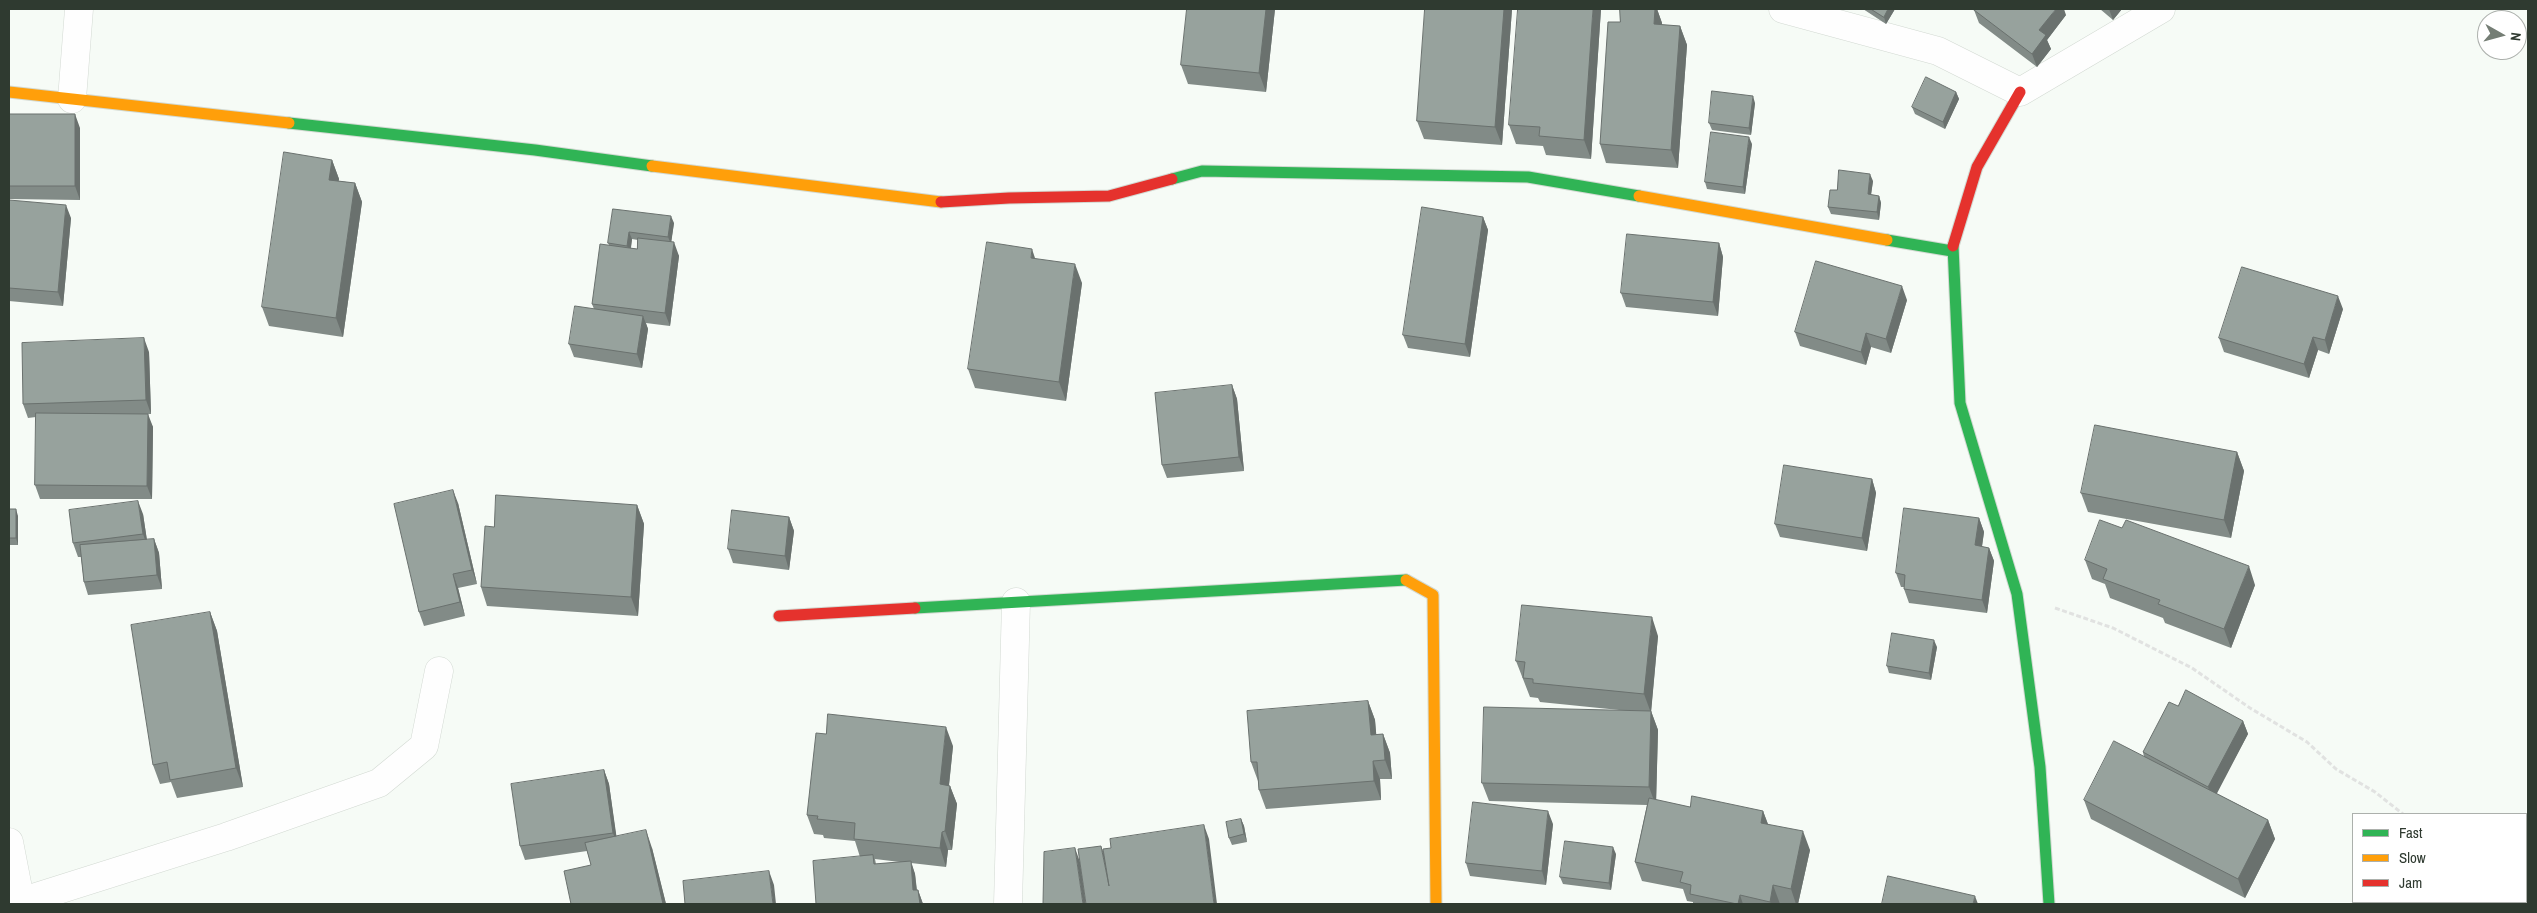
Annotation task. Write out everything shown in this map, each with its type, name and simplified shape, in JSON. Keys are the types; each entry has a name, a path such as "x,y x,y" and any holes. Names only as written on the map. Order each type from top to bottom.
{"street":[{"path":"72,99 80,9"},
{"path":"1783,9 1938,51 2020,92"},
{"path":"2049,904 2040,767 2017,594 1960,402 1952,251 1977,167 2020,92 2161,9"},
{"path":"9,92 535,150 932,203 1109,196 1202,171 1528,177 1952,251"},
{"path":"780,616 1406,580 1433,595 1435,624 1436,904"},
{"path":"1008,904 1016,602"},
{"path":"9,842 20,903 226,837 379,783 424,746 439,671"}],"path":[{"path":"2017,594 2113,628 2192,668 2250,708 2307,742 2336,769 2375,792 2401,813"}],"building":[{"path":"1187,9 1266,9 1259,73 1181,65"},
{"path":"1425,9 1504,9 1495,127 1417,121"},
{"path":"1518,9 1593,9 1584,140 1539,136 1540,127 1509,125"},
{"path":"1620,9 1655,9 1654,24 1680,26 1671,150 1600,144 1608,22 1620,22"},
{"path":"1871,9 1888,9 1884,17"},
{"path":"1975,9 2056,9 2039,30 2046,35 2032,54"},
{"path":"1926,77 1956,92 1943,122 1912,107"},
{"path":"1712,91 1753,96 1749,128 1709,123"},
{"path":"9,114 75,114 75,186 9,186"},
{"path":"1711,132 1749,137 1743,187 1705,182"},
{"path":"284,152 332,160 329,180 355,183 336,318 262,307"},
{"path":"1839,170 1870,174 1868,194 1879,196 1877,212 1828,207 1830,190 1837,190"},
{"path":"9,200 66,205 58,292 9,288"},
{"path":"1422,207 1483,217 1465,344 1403,335"},
{"path":"613,209 671,216 668,237 629,232 627,246 608,243"},
{"path":"1627,234 1719,243 1713,302 1621,293"},
{"path":"638,238 674,242 665,313 592,304 600,244 637,249"},
{"path":"987,242 1032,249 1031,258 1075,264 1059,382 968,369"},
{"path":"1816,261 1902,286 1886,339 1866,333 1861,352 1795,332"},
{"path":"2242,267 2338,296 2325,340 2313,337 2304,364 2219,338"},
{"path":"575,306 643,316 637,354 569,344"},
{"path":"144,338 146,400 23,404 22,343"},
{"path":"1232,385 1239,457 1162,465 1155,393"},
{"path":"36,413 148,414 147,486 35,485"},
{"path":"2095,425 2237,452 2224,520 2081,493"},
{"path":"1784,465 1872,479 1862,538 1775,524"},
{"path":"453,490 472,570 453,574 460,602 419,612 394,504"},
{"path":"496,495 637,505 631,597 481,587 485,526 494,527"},
{"path":"138,501 143,534 73,543 69,510"},
{"path":"1904,508 1979,518 1975,545 1989,548 1982,600 1904,589 1905,575 1896,573"},
{"path":"9,509 16,509 16,538 9,538"},
{"path":"732,510 789,517 785,556 728,549"},
{"path":"2100,520 2122,528 2126,520 2249,566 2224,629 2158,604 2160,600 2103,579 2107,569 2085,560"},
{"path":"154,539 157,575 84,582 80,545"},
{"path":"1522,605 1652,617 1644,694 1533,683 1533,679 1523,678 1525,662 1516,661"},
{"path":"210,612 236,768 170,780 167,762 153,765 131,625"},
{"path":"1892,633 1934,640 1929,673 1887,666"},
{"path":"2186,690 2243,721 2208,787 2143,752 2169,702 2178,706"},
{"path":"1368,701 1371,735 1383,734 1385,760 1373,761 1374,781 1259,790 1257,762 1251,762 1247,711"},
{"path":"1484,707 1651,711 1649,787 1482,783"},
{"path":"828,714 946,727 940,784 950,786 945,831 942,832 940,848 854,839 855,823 817,819 818,816 807,815 816,733 826,734"},
{"path":"2114,741 2268,820 2238,879 2084,800"},
{"path":"604,770 613,833 520,846 511,784"},
{"path":"1692,796 1763,811 1761,823 1803,831 1791,889 1773,885 1770,902 1740,895 1737,904 1690,894 1691,885 1680,882 1683,872 1635,862 1649,798 1690,807"},
{"path":"1473,802 1548,811 1542,871 1466,863"},
{"path":"1241,819 1244,834 1229,838 1226,822"},
{"path":"1204,825 1214,904 1086,904 1078,849 1101,846 1109,886 1103,849 1111,848 1110,839"},
{"path":"646,830 663,904 571,904 564,871 591,865 585,843"},
{"path":"1565,841 1613,847 1609,883 1560,877"},
{"path":"1075,848 1083,904 1043,904 1044,852"},
{"path":"873,855 874,864 911,861 913,890 918,890 920,904 816,904 813,861"},
{"path":"769,871 773,904 685,904 683,881"},
{"path":"1888,876 1975,896 1973,904 1882,904"}],"traffic: fast":[{"path":"289,123 535,150 652,166"},
{"path":"1172,179 1202,171 1528,177 1639,196"},
{"path":"1887,240 1952,251"},
{"path":"1953,246 1960,403 2017,594 2040,767 2049,904"},
{"path":"915,608 1406,580"}],"traffic: slow":[{"path":"9,92 289,123"},
{"path":"652,166 941,202"},
{"path":"1639,196 1887,240"},
{"path":"1406,580 1433,595 1436,904"}],"traffic: jam":[{"path":"1953,246 1977,167 2020,92"},
{"path":"941,202 1009,198 1109,196 1172,179"},
{"path":"779,616 915,608"}]}
